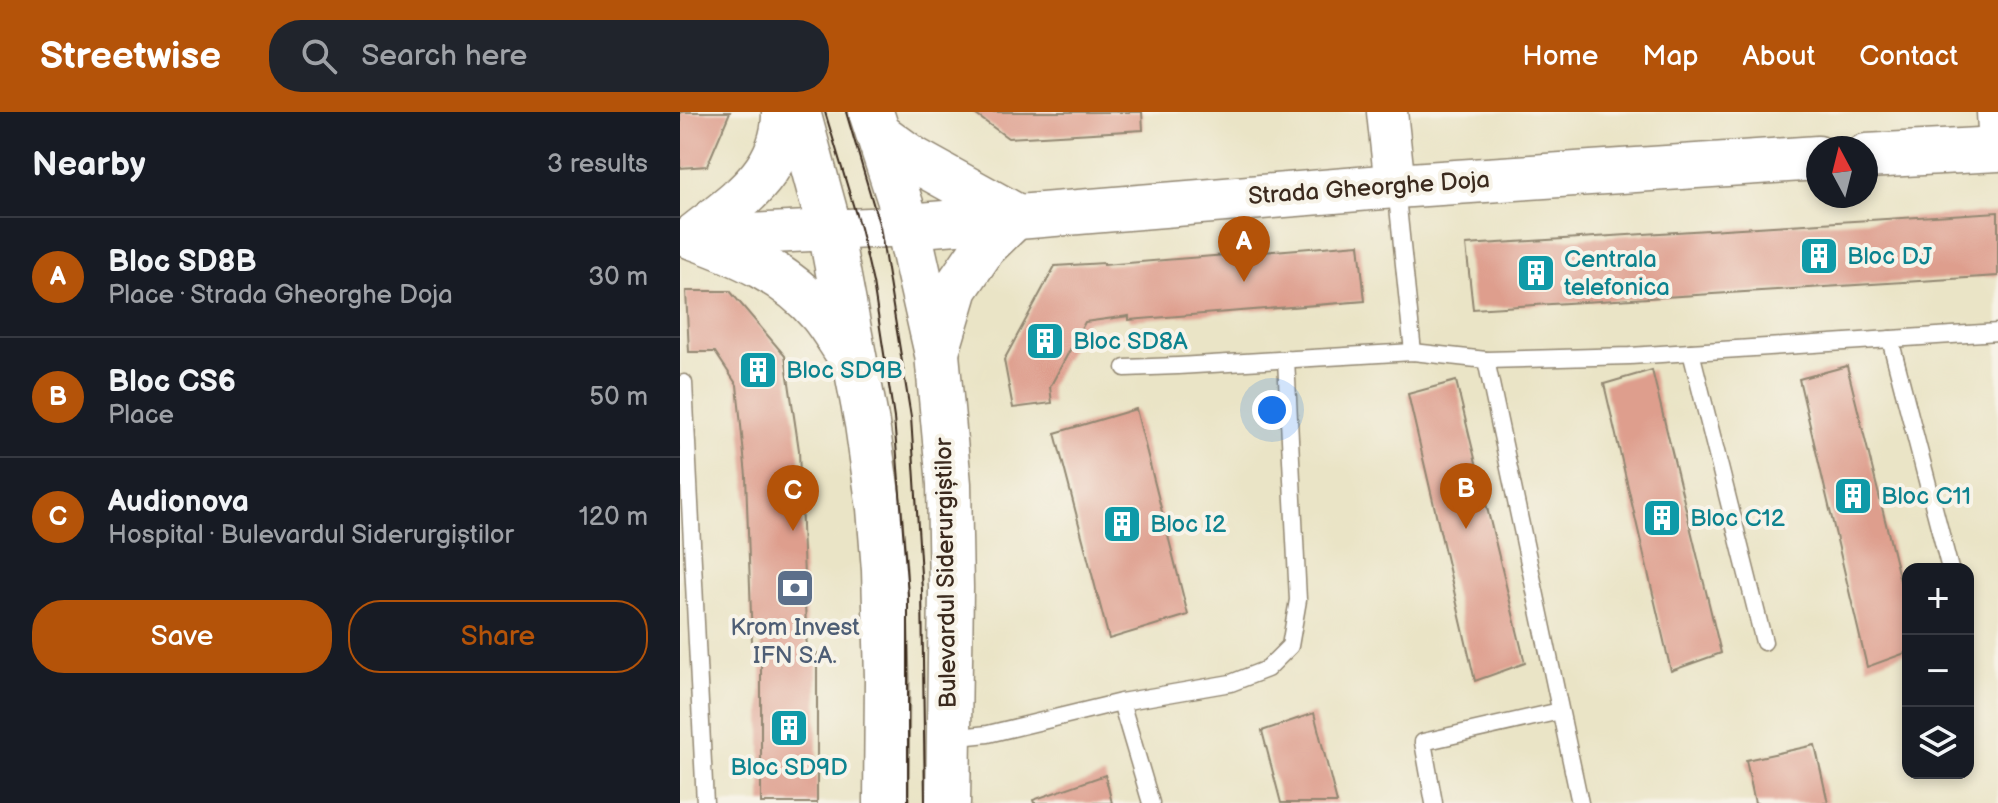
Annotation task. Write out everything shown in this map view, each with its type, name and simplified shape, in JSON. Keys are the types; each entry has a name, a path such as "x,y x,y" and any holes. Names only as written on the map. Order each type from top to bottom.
{"main road":[{"path":"686,237 748,193 774,161 784,127 784,112"},
{"path":"798,112 830,230 879,508 887,678 886,803"},
{"path":"876,124 913,159 1016,216 984,247 956,288 937,354"},
{"name":"Bulevardul Siderurgiștilor","path":"876,124 908,226 937,354 949,484 948,803"},
{"path":"1878,154 1995,137"},
{"name":"Strada Gheorghe Doja","path":"908,226 1395,186 1806,159"},
{"path":"686,237 739,254 794,288 820,313 856,365"}],"street":[{"path":"1387,112 1395,186"},
{"name":"Strada Gheorghe Doja","path":"686,237 908,226"}],"lane":[{"path":"1395,186 1413,352"},
{"path":"1125,368 1413,352 1486,360 1630,356 1998,332"},
{"path":"1890,339 1948,563"},
{"path":"1691,352 1764,642"},
{"path":"949,738 988,734 1121,702 1231,683 1267,669 1290,646 1298,600 1286,359"},
{"path":"1486,360 1580,803"},
{"path":"684,383 685,473 705,803"},
{"path":"1121,702 1151,803"},
{"path":"1434,803 1423,742 1560,711"}],"building":[{"path":"680,112 730,112 707,166 680,168"},
{"path":"972,112 1142,112 1143,130 1008,138"},
{"name":"Bloc DJ","path":"1998,212 1998,276 1473,309 1466,245"},
{"path":"1359,244 1365,301 1129,320 1129,316 1085,322 1050,387 1052,403 1013,408 1004,360 1055,266 1104,265"},
{"path":"686,291 730,291 785,356 799,450 807,653 817,653 817,803 761,803 761,642 752,642 746,476 737,385 715,352 689,352"},
{"name":"Bloc C11","path":"1847,366 1902,589 1902,654 1867,667 1799,379"},
{"name":"Bloc C12","path":"1652,370 1721,653 1671,671 1604,384"},
{"path":"1456,381 1525,663 1475,681 1408,394"},
{"name":"Bloc I2","path":"1136,409 1188,615 1109,639 1055,433"},
{"path":"1314,713 1337,803 1281,803 1262,731"},
{"path":"1815,745 1828,803 1755,803 1746,760"},
{"path":"1105,775 1112,803 1034,803 1033,800"}],"tram line":[{"path":"825,112 873,283 894,418 908,594 908,803"},
{"path":"846,112 880,227 911,417 922,590 925,803"}],"place":[{"name":"Bloc DJ","path":"1819,256"},
{"name":"Centrala telefonica","path":"1536,273"},
{"name":"Bloc SD8B","path":"1244,282"},
{"name":"Bloc SD8A","path":"1045,341"},
{"name":"Bloc SD9B","path":"758,370"},
{"name":"Bloc C11","path":"1853,496"},
{"name":"Bloc C12","path":"1662,518"},
{"name":"Bloc I2","path":"1122,524"},
{"name":"Bloc CS6","path":"1466,529"},
{"name":"Audionova","path":"793,531"},
{"name":"Krom Invest IFN S.A.","path":"795,588"},
{"name":"Bloc SD9D","path":"789,728"}]}
